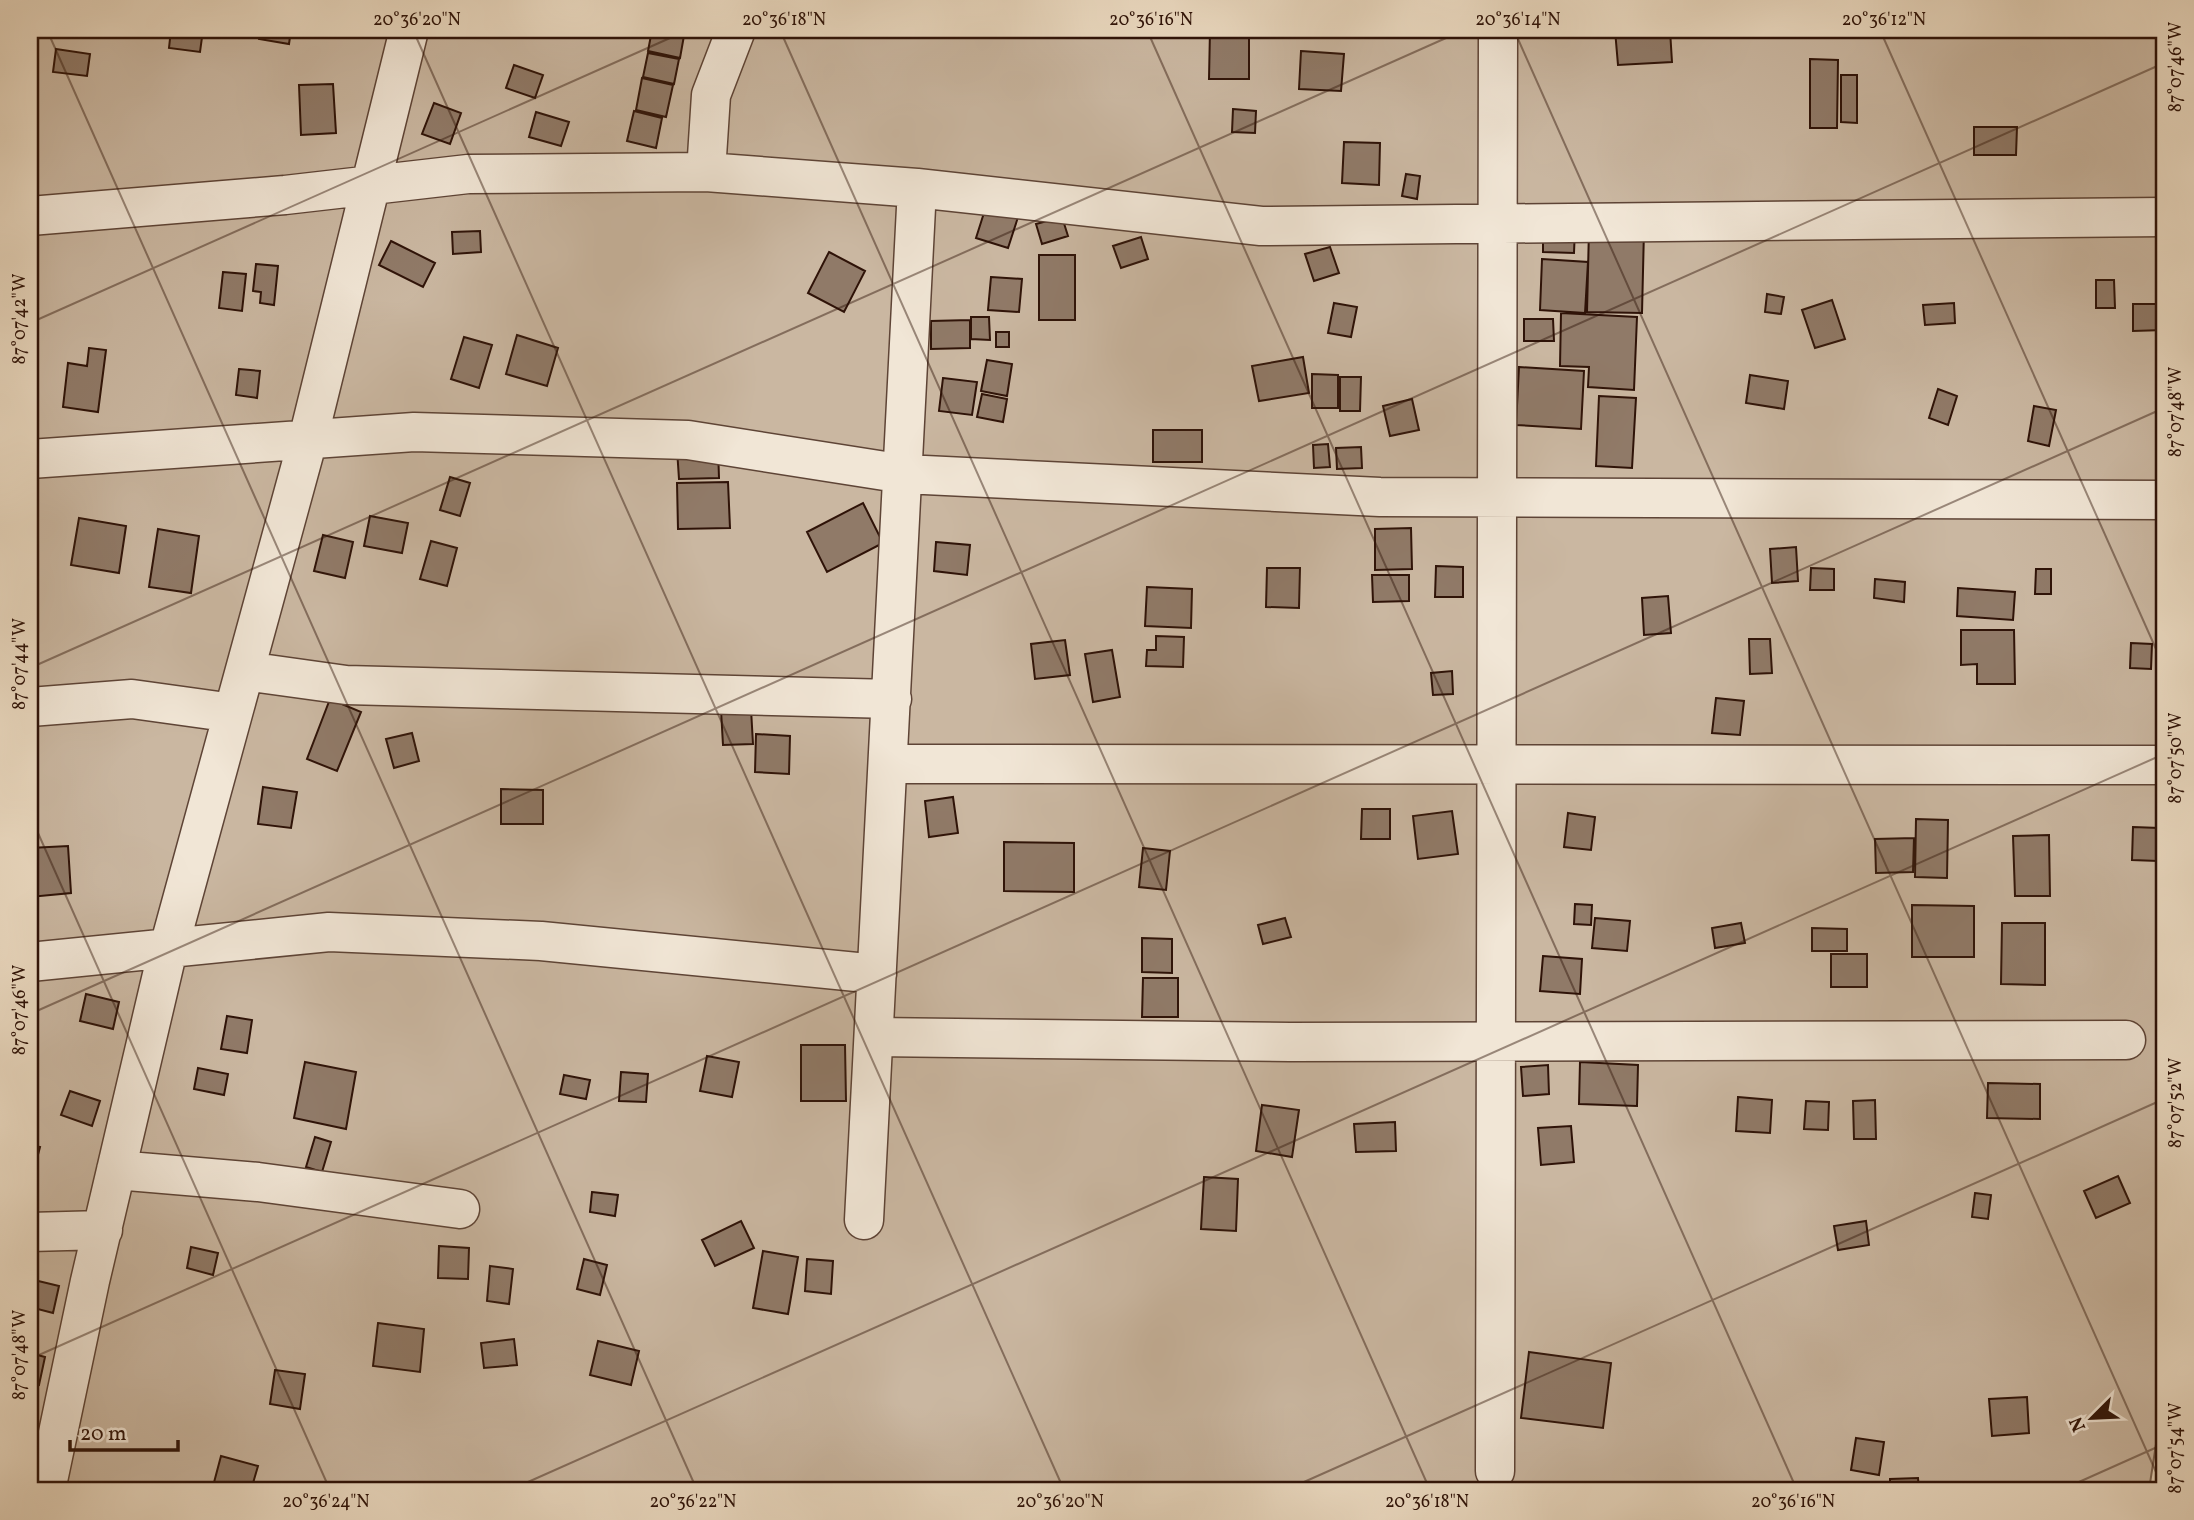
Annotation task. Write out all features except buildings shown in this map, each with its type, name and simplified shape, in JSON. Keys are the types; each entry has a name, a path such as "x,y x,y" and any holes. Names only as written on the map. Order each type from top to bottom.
{"street":[{"path":"46,1490 116,1170 169,947 308,438 409,30"},
{"path":"706,173 711,95 736,30"},
{"path":"1495,1471 1498,30"},
{"path":"30,216 468,174 706,173 916,188 1261,226 2164,217"},
{"path":"864,1220 904,474 916,188"},
{"path":"30,459 414,432 688,440 904,474 1380,497 2164,500"},
{"path":"245,671 346,685 892,699"},
{"path":"30,707 132,699 233,713"},
{"path":"889,764 2164,765"},
{"path":"30,961 328,932 541,940 877,974"},
{"path":"874,1037 1496,1042 2126,1040"},
{"path":"116,1170 258,1182 460,1209"},
{"path":"30,1232 103,1230"}],"shaded area":[{"path":"30,30 2164,30 2164,1392 2149,1490 30,1490"}]}
